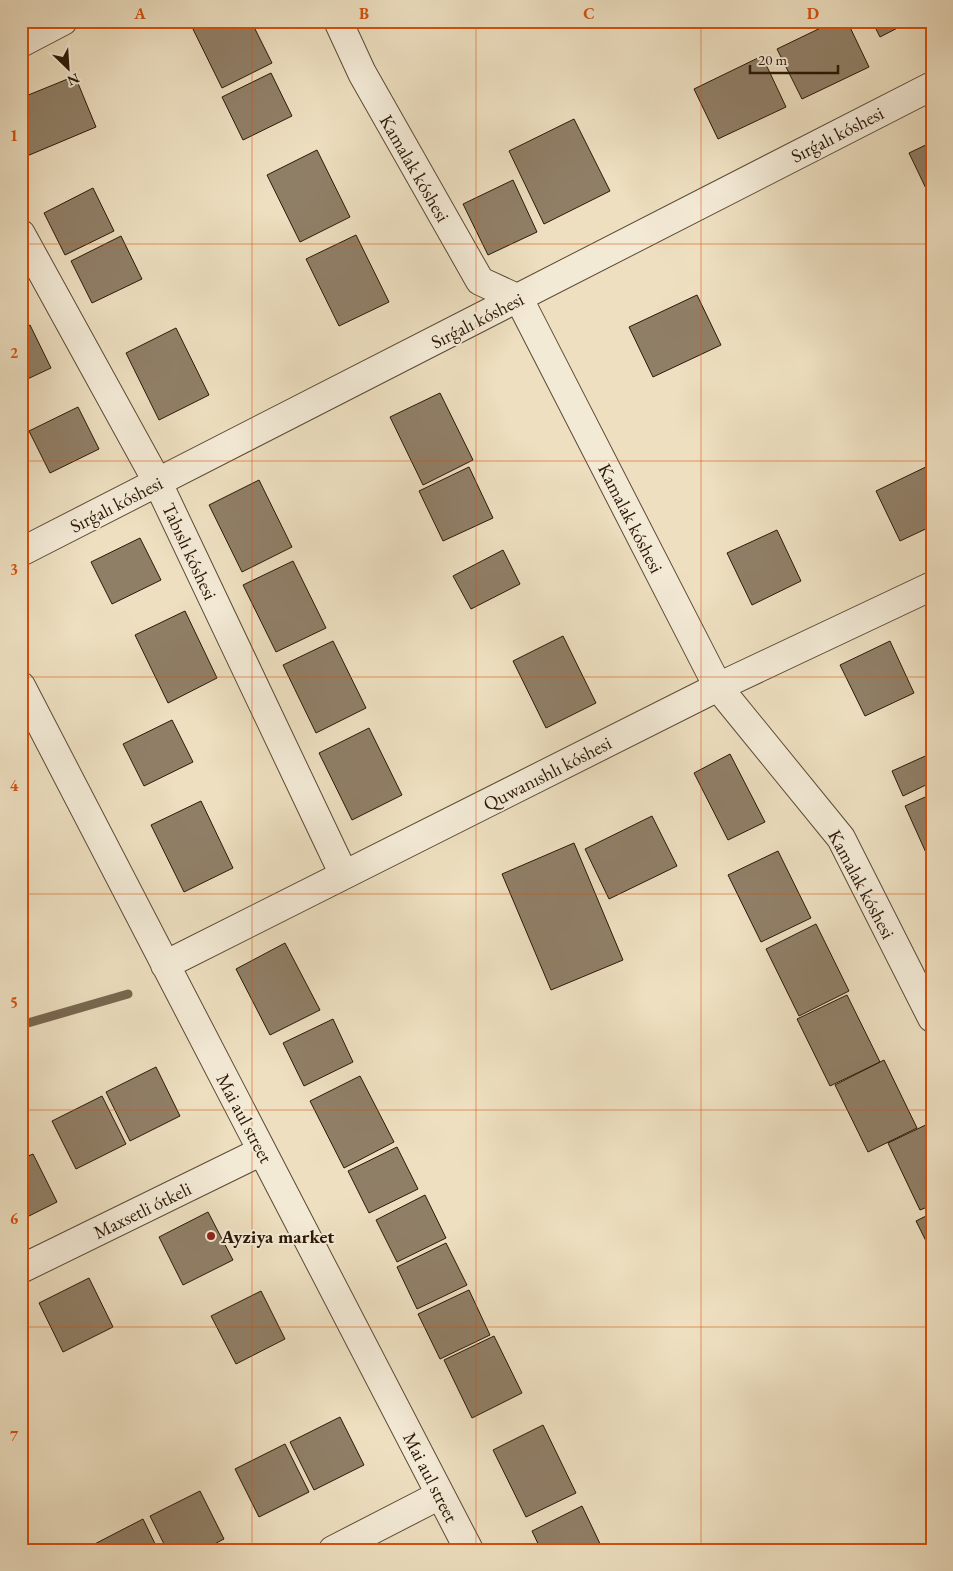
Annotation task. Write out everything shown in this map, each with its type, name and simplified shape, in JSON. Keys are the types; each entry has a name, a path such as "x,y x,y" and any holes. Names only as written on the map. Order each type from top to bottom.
{"street":[{"path":"21,43 63,21"},
{"name":"Kamalak kóshesi","path":"338,21 362,73 480,281 519,299 718,688 841,838 932,1018"},
{"name":"Sırǵalı kóshesi","path":"21,552 519,299 932,86"},
{"name":"Tabıslı kóshesi","path":"21,234 158,483 344,875"},
{"name":"Quwanıshlı kóshesi","path":"165,965 718,688 932,586"},
{"name":"Mai aul street","path":"21,686 469,1550"},
{"name":"Maxsetli ótkeli","path":"21,1269 262,1151"},
{"path":"333,1550 440,1495"}],"building":[{"path":"189,21 251,21 272,63 222,88"},
{"path":"835,21 847,21 869,67 802,99 777,49"},
{"path":"872,21 911,21 880,37"},
{"path":"762,56 786,107 718,139 694,89"},
{"path":"271,73 292,116 243,140 222,97"},
{"path":"75,76 96,127 27,156 21,142 21,98"},
{"path":"574,119 610,191 544,224 509,151"},
{"path":"932,142 932,201 909,153"},
{"path":"317,150 350,217 300,242 267,175"},
{"path":"513,180 537,232 488,255 463,204"},
{"path":"93,188 114,231 65,255 44,213"},
{"path":"356,235 389,302 339,326 306,259"},
{"path":"121,236 142,279 92,303 71,261"},
{"path":"697,295 721,345 653,377 629,327"},
{"path":"30,325 51,368 21,382 21,329"},
{"path":"176,328 209,395 159,420 126,353"},
{"path":"440,393 473,460 423,485 390,417"},
{"path":"78,407 99,449 50,473 29,431"},
{"path":"932,464 932,526 900,541 876,491"},
{"path":"469,467 493,518 443,541 419,491"},
{"path":"259,480 292,547 242,572 209,505"},
{"path":"777,530 801,581 752,605 727,553"},
{"path":"140,538 161,580 112,604 91,562"},
{"path":"503,550 520,584 471,609 453,576"},
{"path":"293,561 326,628 276,652 243,585"},
{"path":"185,611 217,678 168,703 135,635"},
{"path":"563,636 596,703 546,728 513,661"},
{"path":"333,641 366,708 316,733 283,665"},
{"path":"890,641 914,693 865,716 840,665"},
{"path":"172,720 193,762 144,786 123,744"},
{"path":"369,728 402,795 352,820 319,753"},
{"path":"932,753 932,782 903,796 892,771"},
{"path":"730,754 765,822 728,840 694,773"},
{"path":"932,794 932,866 905,806"},
{"path":"201,801 233,868 184,892 151,825"},
{"path":"652,816 677,866 609,899 585,849"},
{"path":"574,843 623,960 551,990 502,874"},
{"path":"778,851 811,918 761,942 728,875"},
{"path":"816,924 849,991 799,1016 766,949"},
{"path":"285,943 320,1010 270,1035 236,969"},
{"path":"847,995 880,1062 830,1086 797,1019"},
{"path":"333,1019 353,1062 304,1086 283,1043"},
{"path":"884,1060 917,1128 868,1152 835,1085"},
{"path":"156,1067 180,1116 130,1141 106,1092"},
{"path":"360,1076 394,1142 344,1168 310,1101"},
{"path":"102,1096 126,1144 76,1169 52,1121"},
{"path":"932,1122 932,1205 920,1210 888,1143"},
{"path":"397,1147 418,1189 369,1213 348,1171"},
{"path":"33,1154 57,1202 21,1220 21,1159"},
{"path":"425,1195 446,1238 397,1262 376,1220"},
{"path":"208,1212 233,1260 183,1285 159,1237"},
{"path":"932,1213 932,1253 916,1221"},
{"path":"446,1243 467,1285 417,1309 397,1267"},
{"path":"89,1278 113,1327 63,1352 39,1303"},
{"path":"469,1290 490,1335 440,1359 418,1314"},
{"path":"261,1291 285,1339 236,1364 211,1316"},
{"path":"494,1336 522,1393 472,1418 444,1360"},
{"path":"340,1417 364,1465 314,1490 290,1442"},
{"path":"543,1425 576,1493 526,1517 493,1450"},
{"path":"285,1444 309,1492 259,1517 235,1469"},
{"path":"200,1491 224,1539 203,1550 167,1550 150,1516"},
{"path":"582,1506 603,1550 541,1550 532,1531"},
{"path":"143,1519 158,1550 83,1550"}],"waterway":[{"path":"21,1025 128,994"}],"place":[{"name":"Ayziya market","path":"211,1236"}]}
